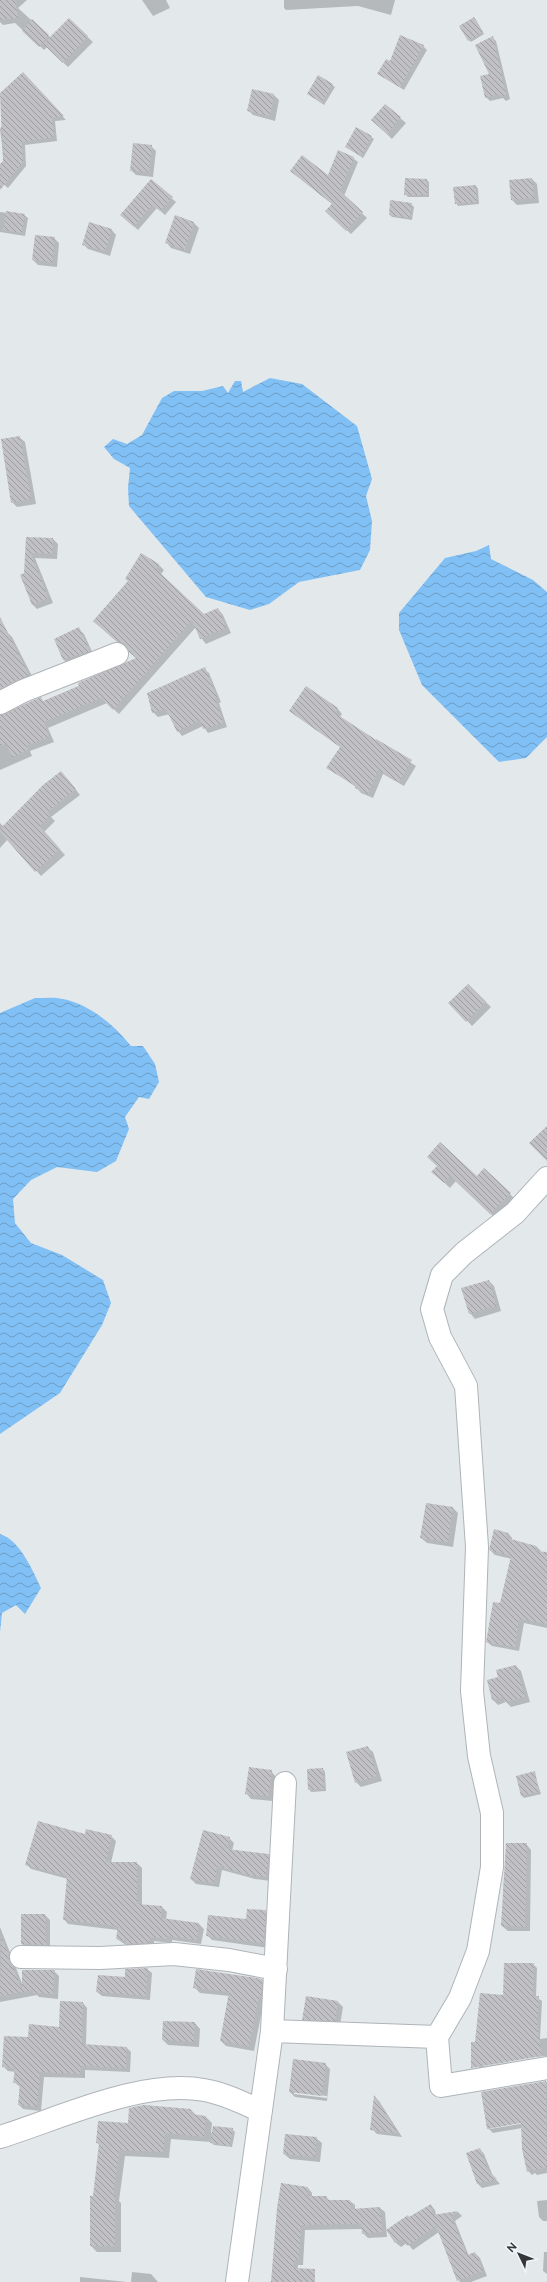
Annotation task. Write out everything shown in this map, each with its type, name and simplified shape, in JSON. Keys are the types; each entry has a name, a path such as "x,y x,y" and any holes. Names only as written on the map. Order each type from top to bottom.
{"street":[{"path":"0,703 23,691 117,654"},
{"path":"547,1178 515,1214 464,1254 442,1275 432,1309 440,1338 466,1386 477,1547 472,1691 479,1756 492,1813 492,1867 478,1950 460,1998 437,2037 441,2086 547,2068"},
{"path":"237,2282 272,2031 286,1782"},
{"path":"21,1957 100,1958 174,1954 229,1960 276,1969"},
{"path":"272,2031 437,2037"},
{"path":"0,2137 125,2095 174,2087 205,2090 261,2110"}],"water":[{"path":"270,378 302,384 357,426 372,479 366,496 372,521 370,550 360,570 299,582 269,604 250,610 206,597 129,506 128,488 130,468 114,459 104,447 113,439 127,444 142,435 162,398 174,391 202,391 223,386 228,393 235,381 241,381 243,392"},
{"path":"489,545 491,559 533,580 547,592 547,737 526,758 499,762 422,685 399,630 399,613 445,558 476,551"},
{"path":"35,998 63,999 83,1006 101,1017 109,1023 131,1046 143,1046 155,1064 159,1082 149,1099 139,1097 125,1117 129,1129 116,1161 97,1172 57,1167 31,1180 13,1199 15,1223 31,1243 62,1255 103,1280 111,1303 102,1325 60,1393 0,1434 0,1013"},
{"path":"0,1534 7,1537 20,1549 30,1565 41,1588 25,1614 16,1605 2,1613 0,1632"}],"building":[{"path":"0,0 15,0 18,18 0,20"},
{"path":"474,17 483,32 468,41 459,26"},
{"path":"69,18 88,36 63,63 43,44"},
{"path":"32,19 49,35 39,47 22,31"},
{"path":"400,35 424,45 400,87 377,74 386,59 390,61"},
{"path":"493,36 506,95 501,97 499,94 485,98 480,76 489,74 475,45"},
{"path":"23,72 64,116 52,118 54,137 22,142 23,162 0,190 0,164 3,161 0,93"},
{"path":"318,75 333,84 322,103 307,94"},
{"path":"252,89 274,94 270,116 247,111"},
{"path":"385,104 401,117 387,134 371,120"},
{"path":"356,127 372,136 361,156 345,147"},
{"path":"133,143 152,145 149,172 130,171"},
{"path":"338,150 354,157 340,191 363,212 346,231 325,211 332,204 290,171 302,155 328,175"},
{"path":"405,178 427,179 427,195 404,195"},
{"path":"532,178 534,198 511,200 509,180"},
{"path":"151,179 173,197 160,211 152,205 134,227 120,215"},
{"path":"476,185 477,202 455,204 453,187"},
{"path":"390,200 412,203 410,218 389,215"},
{"path":"6,211 25,214 22,233 3,230"},
{"path":"175,215 194,222 185,250 165,243"},
{"path":"89,222 112,229 105,251 82,245"},
{"path":"35,235 55,237 52,262 32,260"},
{"path":"20,436 31,499 11,503 1,439"},
{"path":"26,537 53,538 52,554 31,553 48,598 32,605 20,575 24,573"},
{"path":"141,553 159,564 156,569 204,614 218,608 226,628 200,639 192,620 113,710 101,698 44,722 49,737 26,746 28,750 12,757 6,744 0,745 0,715 41,697 43,701 79,686 78,683 136,658 129,652 125,644 117,642 93,621 128,581 125,579"},
{"path":"0,617 29,675 0,689"},
{"path":"79,627 90,651 63,660 54,639"},
{"path":"205,667 217,697 215,698 223,723 203,729 200,720 177,732 166,709 152,713 147,693"},
{"path":"306,686 338,708 335,713 376,740 412,760 399,782 378,770 368,794 355,788 356,786 326,768 340,747 289,711"},
{"path":"61,771 76,789 47,812 50,815 40,826 60,849 35,872 0,832 0,829 43,785"},
{"path":"468,984 486,1002 466,1022 448,1003"},
{"path":"547,1126 547,1161 529,1143"},
{"path":"440,1142 477,1176 484,1168 511,1193 490,1214 450,1176 444,1183 431,1172 437,1166 427,1157"},
{"path":"489,1280 496,1306 469,1314 461,1288"},
{"path":"426,1503 453,1507 448,1542 420,1538"},
{"path":"494,1529 508,1533 507,1538 536,1546 535,1551 547,1552 547,1624 519,1619 515,1647 486,1642 493,1602 500,1603 511,1556 489,1550"},
{"path":"516,1665 525,1697 505,1702 503,1697 492,1700 487,1680 498,1677 496,1670"},
{"path":"368,1746 377,1776 355,1783 346,1752"},
{"path":"249,1767 272,1770 268,1796 245,1794"},
{"path":"323,1768 324,1789 308,1790 307,1769"},
{"path":"535,1771 539,1792 521,1796 516,1776"},
{"path":"38,1821 85,1834 86,1829 112,1835 106,1862 137,1862 137,1904 162,1906 161,1918 199,1923 197,1940 167,1936 167,1939 150,1937 149,1943 126,1944 126,1941 116,1939 118,1926 63,1920 67,1876 25,1865"},
{"path":"203,1830 230,1837 227,1849 269,1854 266,1877 249,1875 217,1866 214,1883 190,1879"},
{"path":"506,1843 527,1843 525,1927 501,1926"},
{"path":"247,1909 266,1910 264,1943 206,1936 208,1915 246,1919"},
{"path":"21,1914 45,1914 46,1945 21,1944"},
{"path":"1,1936 22,1990 22,1970 55,1970 53,1994 33,1993 33,1990 0,1996"},
{"path":"504,1963 534,1963 533,1996 539,1996 537,2025 542,2056 471,2068 471,2042 475,2042 480,1993 503,1995"},
{"path":"148,1968 146,1996 96,1992 98,1975 125,1977 125,1969"},
{"path":"196,1969 262,1979 261,1997 259,1997 249,2046 220,2041 229,1992 193,1988"},
{"path":"306,1996 338,2001 335,2021 302,2020"},
{"path":"60,2001 83,2002 82,2044 127,2047 126,2068 81,2066 80,2074 40,2072 37,2107 18,2105 20,2083 13,2083 15,2068 2,2067 4,2036 28,2037 29,2024 59,2027"},
{"path":"163,2021 195,2022 194,2042 162,2040"},
{"path":"293,2059 326,2063 322,2096 289,2092"},
{"path":"546,2081 547,2167 532,2171 531,2167 527,2172 522,2149 521,2123 487,2129 481,2092"},
{"path":"374,2095 398,2133 370,2130"},
{"path":"144,2105 191,2109 191,2114 206,2116 204,2137 165,2133 163,2152 119,2150 113,2196 115,2196 115,2246 90,2246 90,2196 93,2196 99,2143 96,2143 98,2121 128,2123 129,2108"},
{"path":"213,2126 233,2128 230,2146 210,2143"},
{"path":"285,2134 317,2137 315,2157 283,2154"},
{"path":"480,2148 488,2170 497,2179 477,2184 466,2153"},
{"path":"281,2183 308,2187 307,2196 327,2196 326,2200 350,2200 351,2209 380,2207 382,2232 362,2234 361,2224 301,2225 299,2260 294,2260 293,2268 315,2269 315,2282 271,2282 277,2208"},
{"path":"431,2204 433,2215 458,2211 451,2216 467,2255 475,2252 483,2271 457,2281 436,2226 407,2246 403,2239 395,2243 386,2230 408,2215 409,2217"}]}
